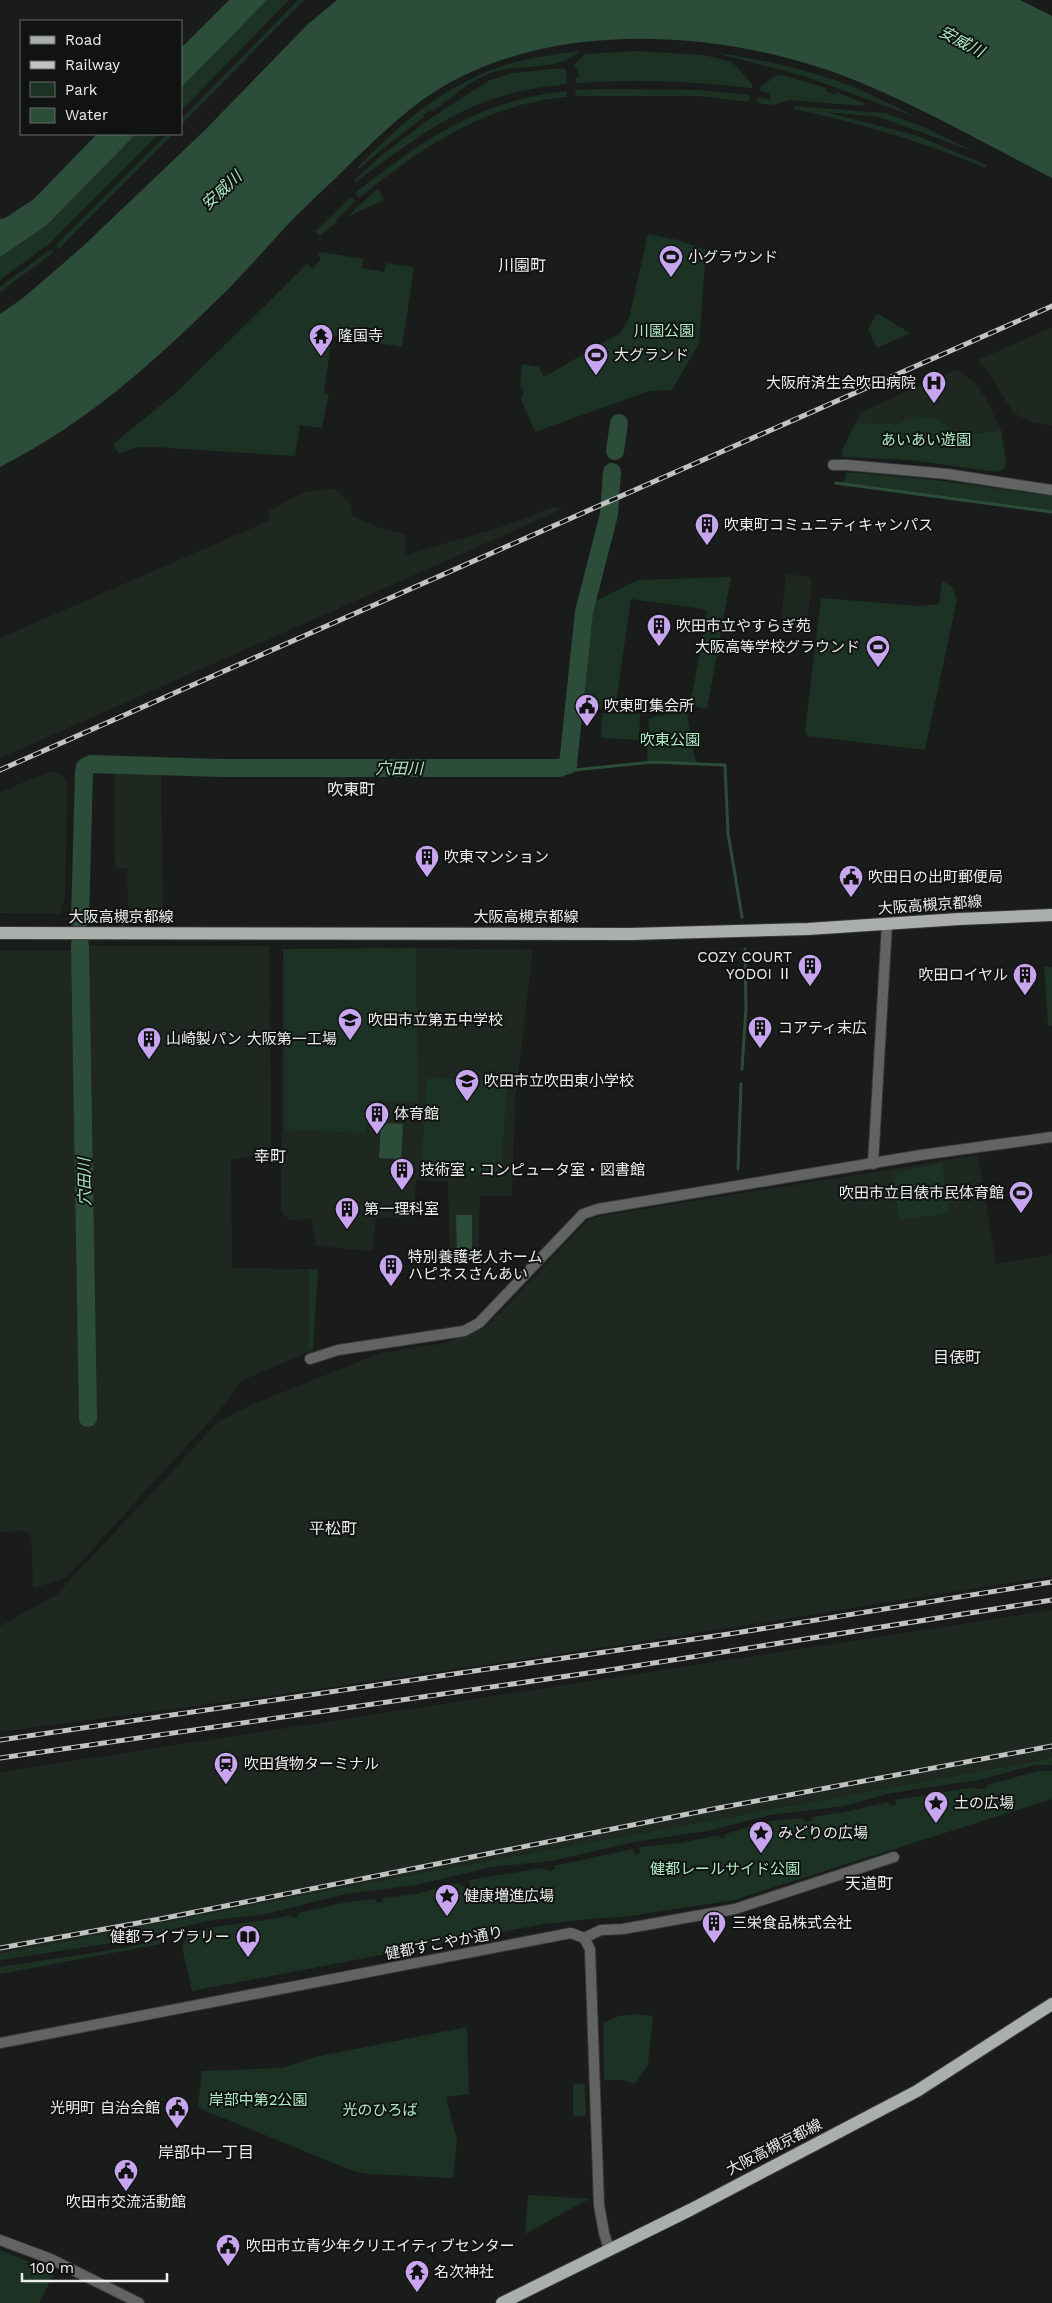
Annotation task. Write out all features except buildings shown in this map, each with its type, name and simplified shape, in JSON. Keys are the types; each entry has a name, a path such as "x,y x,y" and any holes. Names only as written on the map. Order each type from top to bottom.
{"main road":[{"name":"大阪高槻京都線","path":"0,933 631,934 808,929 1052,915"},
{"name":"大阪高槻京都線","path":"502,2303 690,2210 917,2091 1052,2004"}],"street":[{"path":"833,465 947,474 1052,490"},
{"path":"872,1164 887,924"},
{"path":"310,1359 338,1350 464,1331 480,1323 583,1214 625,1204 1052,1137"},
{"path":"610,2249 604,2233 600,2205 590,1949 584,1938 601,1930 623,1929 735,1909 894,1857"},
{"name":"健都すこやか通り","path":"0,2043 571,1934 584,1938"},
{"path":"0,2240 51,2259 139,2303"}],"shaded area":[{"path":"1052,327 1052,426 1030,422 1013,412 978,360"},
{"name":"大阪府済生会吹田病院","path":"957,369 975,383 985,397 1001,430 972,434 956,431 937,419 916,416 896,424 868,423 854,425 861,412"},
{"path":"322,489 336,490 352,506 351,515 377,527 405,534 406,555 501,527 553,507 563,509 0,758 0,638 268,521 270,510 305,492"},
{"path":"786,574 809,577 812,580 806,635 780,632"},
{"path":"161,767 163,916 128,916 127,868 115,868 114,768"},
{"path":"49,772 60,773 67,783 65,896 61,914 0,913 0,792"},
{"path":"83,946 270,946 271,1152 231,1160 232,1268 309,1269 309,1352 243,1380 219,1411 66,1578 33,1588 31,1535 24,1531 0,1532 0,950 76,951 86,1419 90,1419"},
{"path":"421,948 533,950 515,1100 512,1196 480,1196 478,1258 450,1258 448,1182 416,1180 414,1218 376,1217 373,1251 316,1246 311,1219 290,1220 281,1212 283,949"},
{"path":"978,1155 996,1264 1052,1255 1052,1576 634,1643 291,1693 0,1732 0,1626 56,1595 218,1422 251,1405 381,1353 445,1343 470,1334 486,1325 500,1313 588,1220 601,1216"},
{"path":"1052,1610 1052,1758 357,1885 0,1954 0,1772"}],"green space":[{"path":"267,0 289,0 182,110 182,87"},
{"path":"298,0 304,0 182,124 182,118"},
{"path":"580,51 559,63 500,71 481,77 433,111 430,110 423,115 424,117 359,169 357,168 409,119 447,92 489,71 512,63 537,57"},
{"path":"636,51 704,55 732,62 752,84 752,88 664,81 576,83 575,78 579,77 577,68 574,68 574,65 585,54"},
{"path":"712,52 771,63 828,78 865,92 918,118 804,76"},
{"path":"563,68 566,70 567,84 513,93 477,105 440,123 356,182 354,180 383,154 431,118 490,80 512,73"},
{"path":"782,75 827,88 826,91 835,95 836,92 864,103 863,106 789,100 773,105 757,103 758,97 771,100 769,93 760,91 760,87 776,76"},
{"path":"575,90 700,90 750,95 749,102 699,96 576,96"},
{"path":"567,91 567,97 508,109 456,131 407,161 359,198 355,193 405,156 454,125 479,113 506,104 535,96"},
{"path":"794,106 885,113 924,127 975,152 879,117 826,112 918,136 987,165 986,168 915,142 843,120 794,109"},
{"path":"135,135 158,135 50,243 0,280 0,257 46,226"},
{"path":"166,135 172,135 59,249 55,246"},
{"path":"378,188 384,200 347,217"},
{"path":"351,197 355,201 336,220 337,222 320,236 315,232"},
{"name":"川園公園","path":"648,234 678,240 706,250 699,343 672,390 649,391 535,432 521,399 524,392 520,386 522,364 539,367 544,377 620,333 629,318"},
{"path":"51,249 54,252 0,292 0,287"},
{"name":"隆国寺","path":"321,252 363,259 362,268 384,272 386,263 414,267 402,347 332,335 324,392 329,394 322,428 300,425 295,456 154,447 137,447 119,454 113,444 178,391 307,264 312,269 321,259 318,254"},
{"path":"877,313 910,333 877,348 868,329"},
{"name":"あいあい遊園","path":"916,416 937,419 956,431 972,434 1001,430 1006,462 1003,470 996,472 911,460 842,457 842,451 854,425 868,423 896,424"},
{"path":"846,472 935,480 1052,496 1052,512 844,484"},
{"path":"731,577 707,709 687,704 692,695 707,612 703,609 631,599 616,703 602,701 602,709 577,710 589,604 638,580"},
{"name":"大阪高等学校グラウンド","path":"942,581 951,586 957,600 925,750 807,736 805,731 821,598 919,606 939,604"},
{"name":"吹東公園","path":"682,712 687,713 697,763 647,761 649,719"},
{"path":"602,713 640,714 639,740 601,738"},
{"name":"吹田市立第五中学校","path":"416,948 418,1103 369,1101 366,1133 285,1130 283,949"},
{"path":"1044,967 1052,967 1052,1026 1048,1025"},
{"path":"427,1078 507,1082 501,1177 421,1172"},
{"path":"942,1163 950,1213 899,1220 893,1173"},
{"path":"309,1269 318,1270 313,1350 309,1352"},
{"path":"1052,1758 1052,1765 1035,1765 979,1780 891,1793 844,1806 770,1815 712,1830 634,1842 551,1861 491,1867 416,1885 345,1894 266,1914 213,1920 119,1942 0,1960 0,1954 357,1885"},
{"name":"健都レールサイド公園","path":"1038,1771 1052,1771 1052,1799 734,1900 624,1917 544,1924 192,1991 182,1947 189,1932 291,1915 293,1918 298,1917 298,1913 347,1902 376,1899 377,1903 382,1902 383,1898 416,1894 458,1883 464,1887 470,1886 470,1880 542,1868 549,1871 555,1869 554,1866 633,1849 634,1854 640,1853 639,1847 680,1843 719,1835 720,1838 725,1837 725,1834 770,1821 803,1818 806,1822 811,1821 812,1817 888,1802 890,1806 896,1805 895,1800 975,1787 977,1789 986,1788 987,1785"},
{"path":"164,1939 166,1943 0,1974 0,1967 144,1944"},
{"path":"635,2014 653,2016 648,2065 635,2084 623,2080 604,2080 603,2023 619,2016"},
{"name":"光のひろば","path":"467,2027 469,2094 446,2097 457,2140 453,2178 369,2174 353,2171 201,2109 198,2105 202,2071 283,2068 315,2057"},
{"path":"573,2084 585,2084 586,2116 573,2116"},
{"path":"528,2195 589,2199 525,2234"},
{"path":"0,2250 55,2272 39,2303 0,2303"}],"water":[{"path":"229,0 267,0 182,87 182,47"},
{"name":"安威川","path":"337,0 1020,0 1052,16 1052,178 888,94 814,66 760,52 704,42 646,39 589,41 534,51 482,67 434,92 400,117 286,226 229,288 143,369 61,432 0,467 0,314 23,298 80,249 205,130 308,24"},
{"path":"96,135 135,135 46,226 0,257 0,219 5,218 34,199"},
{"path":"381,1123 403,1124 401,1159 379,1158"},
{"path":"456,1215 472,1215 472,1251 457,1251"}],"waterway":[{"name":"穴田川","path":"615,451 619,423"},
{"name":"穴田川","path":"80,920 84,772 85,767 91,764 221,768 559,768 568,765 584,612 609,514 612,472"},
{"path":"836,483 1052,512"},
{"path":"568,765 574,770 653,762 725,765 728,833 742,917"},
{"name":"穴田川","path":"80,945 88,1418"},
{"path":"742,1069 746,1008 745,949"},
{"path":"738,1169 741,1084"}],"railway":[{"path":"0,770 1052,306"},
{"path":"0,1740 729,1634 1052,1582"},
{"path":"0,1758 616,1669 1052,1600"},
{"path":"0,1948 160,1919 708,1810 1052,1746"}],"place":[{"name":"小グラウンド","path":"671,278"},
{"name":"隆国寺","path":"321,357"},
{"name":"大グランド","path":"596,376"},
{"name":"大阪府済生会吹田病院","path":"934,404"},
{"name":"吹東町コミュニティキャンパス","path":"707,546"},
{"name":"吹田市立やすらぎ苑","path":"659,647"},
{"name":"大阪高等学校グラウンド","path":"878,668"},
{"name":"吹東町集会所","path":"587,727"},
{"name":"吹東マンション","path":"427,878"},
{"name":"吹田日の出町郵便局","path":"851,898"},
{"name":"COZY COURT YODOI Ⅱ","path":"810,987"},
{"name":"吹田ロイヤル","path":"1025,996"},
{"name":"吹田市立第五中学校","path":"350,1041"},
{"name":"コアティ末広","path":"760,1049"},
{"name":"山崎製パン 大阪第一工場","path":"149,1060"},
{"name":"吹田市立吹田東小学校","path":"467,1102"},
{"name":"体育館","path":"377,1135"},
{"name":"技術室・コンピュータ室・図書館","path":"402,1191"},
{"name":"吹田市立目俵市民体育館","path":"1021,1214"},
{"name":"第一理科室","path":"347,1230"},
{"name":"特別養護老人ホーム ハピネスさんあい","path":"391,1287"},
{"name":"吹田貨物ターミナル","path":"226,1785"},
{"name":"土の広場","path":"936,1824"},
{"name":"みどりの広場","path":"761,1854"},
{"name":"健康増進広場","path":"447,1917"},
{"name":"三栄食品株式会社","path":"714,1944"},
{"name":"健都ライブラリー","path":"248,1958"},
{"name":"光明町 自治会館","path":"177,2129"},
{"name":"吹田市交流活動館","path":"126,2192"},
{"name":"吹田市立青少年クリエイティブセンター","path":"228,2267"},
{"name":"名次神社","path":"417,2293"}],"district":[{"name":"川園町","path":"522,265"},
{"name":"吹東町","path":"351,789"},
{"name":"幸町","path":"270,1156"},
{"name":"目俵町","path":"957,1357"},
{"name":"平松町","path":"333,1528"},
{"name":"天道町","path":"869,1883"},
{"name":"岸部中一丁目","path":"206,2152"}],"park label":[{"name":"岸部中第2公園","path":"258,2100"}]}
